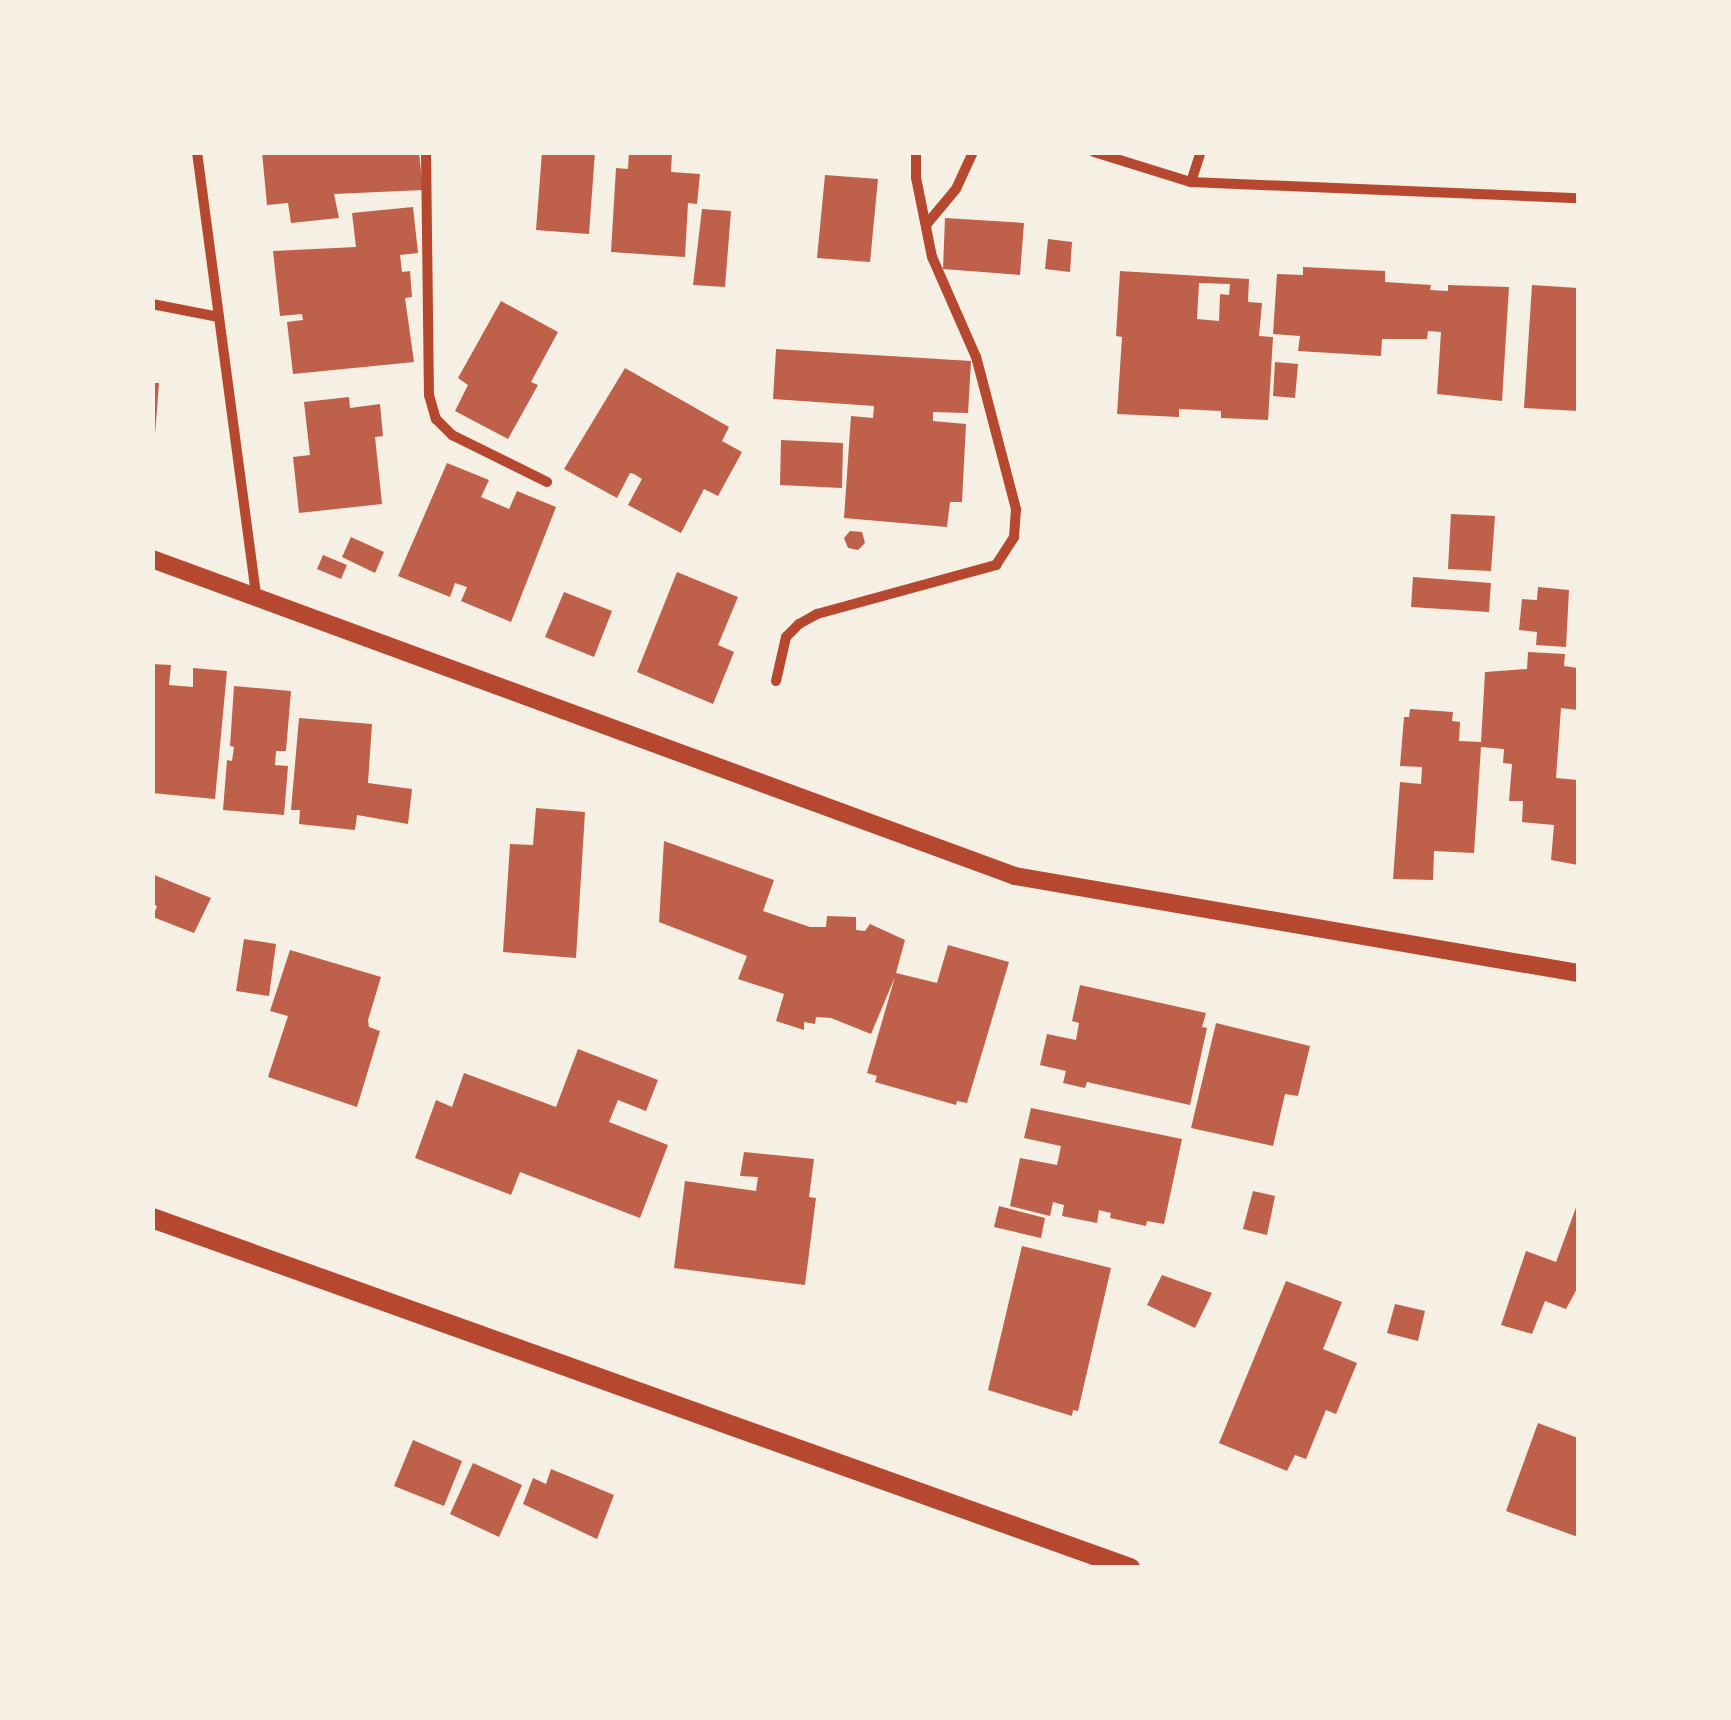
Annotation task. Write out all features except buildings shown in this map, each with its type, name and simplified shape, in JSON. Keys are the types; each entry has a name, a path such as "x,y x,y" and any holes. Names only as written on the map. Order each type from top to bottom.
{"main road":[{"path":"152,1218 1130,1568"}],"street":[{"path":"197,152 256,597"},
{"path":"426,152 429,395 436,420 452,436 546,482"},
{"path":"776,681 786,637 799,624 816,614 996,566 1014,537 1016,509 976,357 932,257 916,152"},
{"path":"926,225 956,189 973,152"},
{"path":"1094,152 1191,182 1578,198"},
{"path":"1191,182 1201,152"},
{"path":"152,304 218,317"},
{"path":"152,559 1016,876 1578,973"}]}
